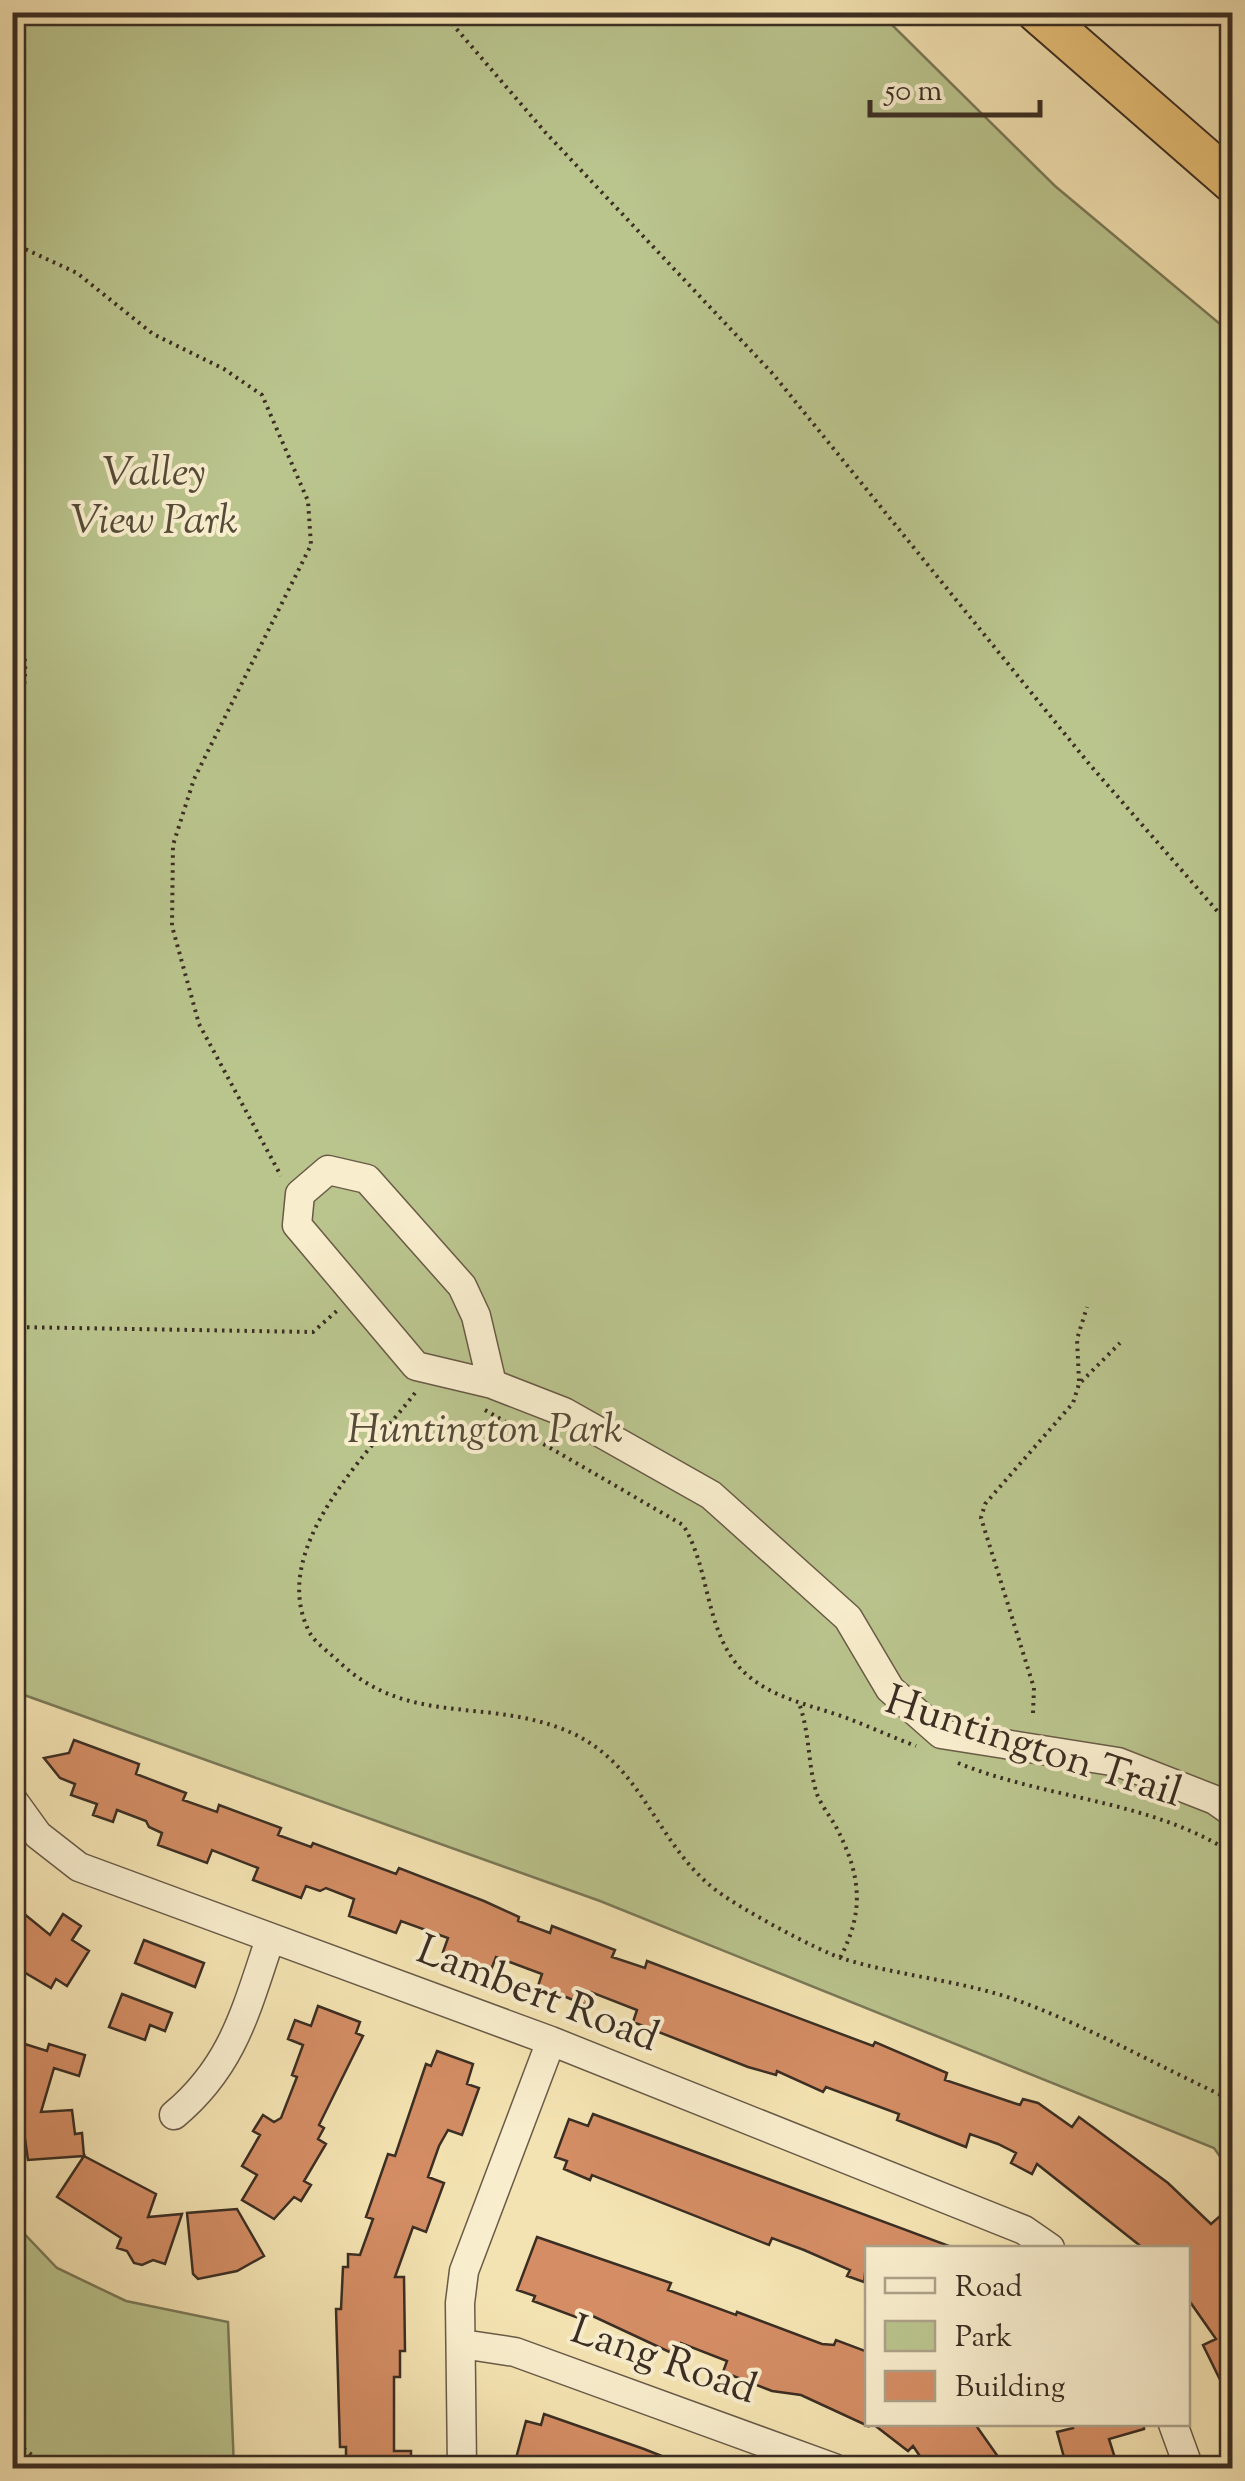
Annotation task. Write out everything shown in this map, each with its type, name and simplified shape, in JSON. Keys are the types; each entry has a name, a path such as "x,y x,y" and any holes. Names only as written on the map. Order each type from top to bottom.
{"highway":[{"path":"1038,12 1232,182"}],"street":[{"path":"489,1397 476,1316 462,1286 367,1179 328,1170 300,1194 298,1225 416,1366 489,1397 564,1412 712,1495 848,1618 890,1689 941,1734 1118,1762 1215,1800 1232,1812"},
{"name":"Lambert Road","path":"12,1799 38,1835 79,1867 551,2041 946,2197 1024,2230 1047,2246"},
{"path":"174,2115 204,2090 222,2063 270,1940"},
{"path":"462,2468 464,2271 551,2041"},
{"name":"Lang Road","path":"462,2344 516,2352 834,2468"},
{"path":"1174,2426 1189,2468"}],"path":[{"path":"442,12 546,132 772,374 1090,766 1232,928"},
{"path":"12,244 76,272 153,334 224,369 262,395 308,500 311,546 194,778 173,845 172,926 199,1024 246,1118 284,1181 300,1194"},
{"path":"12,616 25,642 25,696 12,731"},
{"path":"12,1326 313,1332 356,1294"},
{"path":"1033,1713 1034,1688 982,1518 985,1504 1073,1402 1079,1384 1077,1339 1087,1307"},
{"path":"1079,1384 1120,1343"},
{"path":"418,1389 334,1494 314,1529 303,1563 300,1600 312,1636 346,1668 391,1697 427,1707 557,1726 610,1754 681,1853 717,1891 840,1958 1025,2002 1218,2094 1232,2106"},
{"name":"Huntington Trail","path":"489,1397 683,1525 696,1546 708,1601 735,1664 760,1688 932,1753"},
{"path":"800,1706 811,1740 816,1791 853,1860 860,1886 854,1932 840,1958"},
{"name":"Huntington Trail","path":"950,1760 986,1775 1137,1811 1232,1853"},
{"path":"12,2439 48,2468"}],"green space":[{"path":"13,13 880,13 1055,186 1232,334 1232,2173 1214,2148 600,1901 13,1691"},
{"path":"13,2222 57,2268 126,2301 228,2322 234,2468 13,2468"}],"building":[{"path":"74,1740 139,1764 136,1774 186,1793 183,1800 217,1812 219,1805 281,1828 278,1835 311,1847 313,1843 396,1874 399,1868 484,1901 519,1917 518,1921 550,1933 552,1926 615,1950 612,1957 645,1968 647,1961 873,2046 875,2042 947,2073 945,2080 1020,2105 1023,2099 1038,2103 1072,2127 1079,2117 1168,2183 1211,2224 1220,2216 1232,2225 1232,2404 1203,2345 1216,2339 1190,2302 1190,2246 1140,2246 1037,2164 1032,2174 1011,2163 1016,2153 998,2144 970,2134 966,2147 897,2120 899,2114 826,2087 823,2092 777,2071 776,2075 748,2067 633,2022 637,2010 591,1992 586,2005 538,1986 542,1974 496,1957 491,1970 469,1962 443,1952 448,1938 401,1921 396,1933 349,1916 354,1899 326,1888 320,1891 306,1886 301,1898 253,1880 258,1868 212,1850 207,1863 158,1845 162,1833 146,1821 117,1810 113,1822 93,1815 97,1804 71,1795 75,1784 60,1778 44,1758 69,1753"},
{"path":"12,1904 50,1935 63,1914 81,1926 72,1940 89,1951 67,1986 56,1979 51,1988 12,1965"},
{"path":"144,1940 204,1963 195,1987 135,1963"},
{"path":"122,1994 172,2013 165,2031 150,2025 145,2040 109,2027"},
{"path":"318,2006 360,2022 356,2033 363,2036 319,2125 324,2128 318,2139 326,2144 304,2181 311,2185 301,2201 294,2197 274,2219 242,2200 257,2175 242,2166 260,2135 253,2131 263,2115 274,2122 281,2118 297,2077 292,2075 303,2045 288,2039 295,2020 311,2026"},
{"path":"12,2040 47,2051 49,2044 85,2055 79,2076 54,2068 41,2112 72,2110 75,2134 82,2133 84,2156 28,2160 18,2090 12,2089"},
{"path":"437,2051 473,2064 467,2084 479,2088 462,2135 448,2130 439,2146 428,2177 444,2183 426,2232 413,2227 395,2277 404,2277 405,2351 400,2351 400,2377 394,2377 394,2451 411,2451 411,2468 389,2468 389,2461 346,2461 346,2447 340,2447 336,2309 341,2309 343,2267 348,2267 348,2254 360,2255 373,2219 366,2217 388,2154 395,2156 426,2064 431,2066"},
{"path":"593,2114 949,2246 865,2246 864,2282 847,2276 850,2270 804,2250 772,2238 769,2245 592,2175 590,2180 564,2169 567,2161 555,2157 569,2119 588,2126"},
{"path":"84,2156 156,2194 148,2217 182,2214 165,2264 153,2260 142,2265 134,2263 127,2251 117,2248 121,2238 57,2197"},
{"path":"237,2209 264,2256 237,2271 198,2279 193,2274 187,2213"},
{"path":"537,2237 671,2283 668,2290 736,2315 737,2312 822,2344 834,2345 836,2340 865,2351 865,2425 801,2395 772,2391 723,2372 727,2361 681,2343 676,2355 584,2312 581,2319 533,2301 535,2296 517,2290"},
{"path":"544,2414 692,2468 539,2468 515,2462 526,2421 541,2425"},
{"path":"876,2426 976,2426 1006,2468 928,2468 913,2446 908,2451"},
{"path":"1144,2426 1109,2439 1115,2458 1067,2468 1057,2432"}],"park label":[{"name":"Valley View Park","path":"154,499"},
{"name":"Huntington Park","path":"485,1432"}]}
